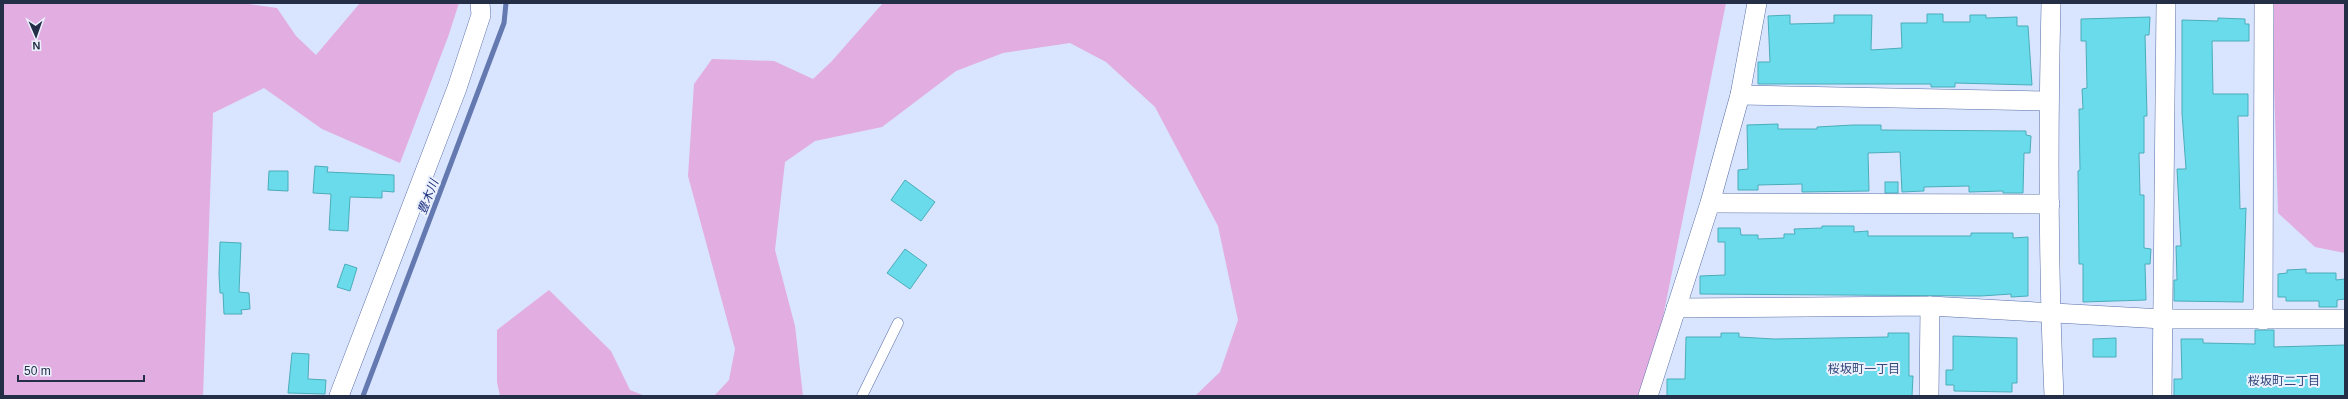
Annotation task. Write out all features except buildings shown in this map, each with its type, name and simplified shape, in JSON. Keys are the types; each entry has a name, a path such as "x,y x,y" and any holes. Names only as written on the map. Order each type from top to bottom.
{"street":[{"path":"339,396 457,88 480,15 480,3"},
{"path":"1648,396 1710,203 1740,96 1757,3"},
{"path":"2051,3 2049,101 2050,314 2054,396"},
{"path":"2162,396 2166,3"},
{"path":"2263,320 2264,3"},
{"path":"1740,96 2049,101"},
{"path":"1710,203 2050,204"},
{"path":"1676,308 1930,306 2050,314 2163,319 2345,319"},
{"path":"1929,396 1930,306"}],"lane":[{"path":"862,396 898,323"}],"shaded area":[{"path":"3,3 241,3 277,8 296,36 316,55 360,3 459,3 448,37 400,163 322,129 264,88 213,113 203,396 3,396"},
{"path":"883,3 1726,3 1659,337 1639,396 1195,396 1220,372 1238,320 1218,226 1155,107 1106,62 1070,43 1003,53 956,71 882,127 815,141 785,162 775,250 795,326 803,396 714,396 729,380 735,349 688,176 694,84 712,59 774,61 813,79 831,62"},
{"path":"2273,3 2345,3 2345,253 2315,247 2278,213"},
{"path":"549,290 611,351 630,390 645,396 500,396 497,382 497,330"}],"waterway":[{"name":"豊木川","path":"363,396 504,23 506,3"}],"district":[{"name":"桜坂町一丁目","path":"1864,369"},
{"name":"桜坂町二丁目","path":"2284,381"}]}
